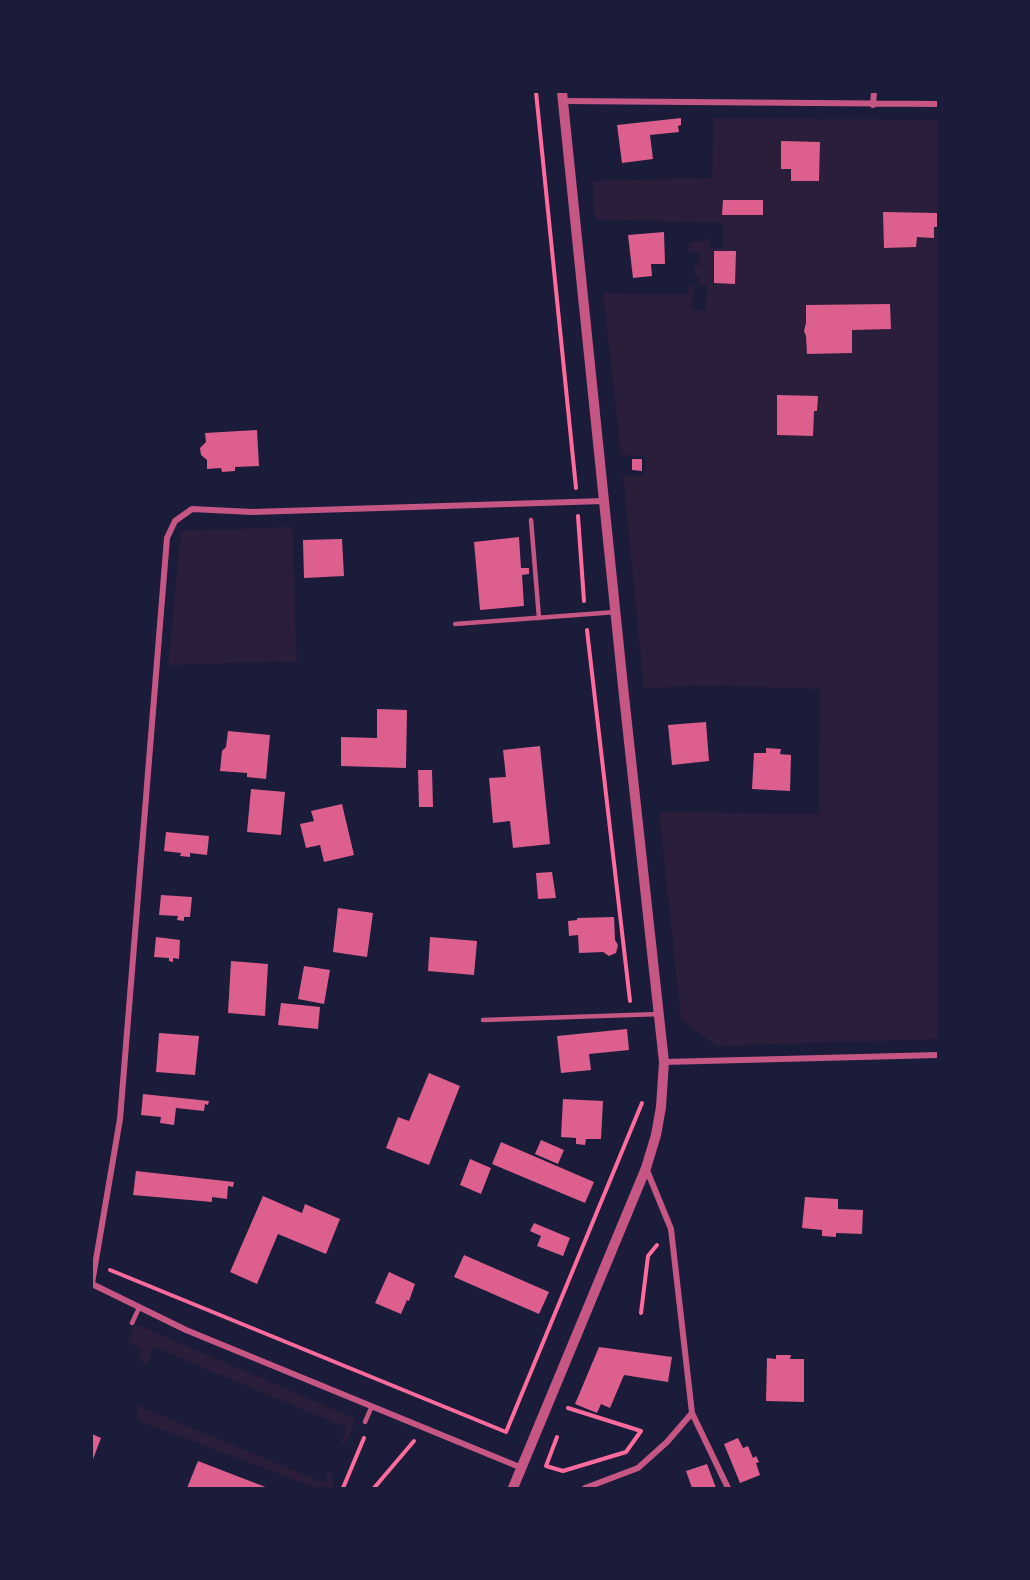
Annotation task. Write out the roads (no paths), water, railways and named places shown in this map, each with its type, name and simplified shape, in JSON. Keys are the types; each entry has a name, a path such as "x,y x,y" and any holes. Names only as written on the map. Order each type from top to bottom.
{"street":[{"path":"873,105 874,92"},
{"path":"513,1488 646,1168 656,1135 661,1107 664,1062 563,96 873,105 939,104"},
{"path":"522,1468 186,1330 92,1284 120,1119 167,538 175,520 192,508 252,512 604,501"},
{"path":"664,1062 939,1055"},
{"path":"646,1168 671,1229 692,1413 728,1488"},
{"path":"585,1488 638,1468 667,1442 692,1413"}],"lane":[{"path":"531,520 539,618"},
{"path":"454,624 616,612"},
{"path":"483,1020 660,1014"},
{"path":"132,1323 138,1308"},
{"path":"365,1422 372,1406"}]}
